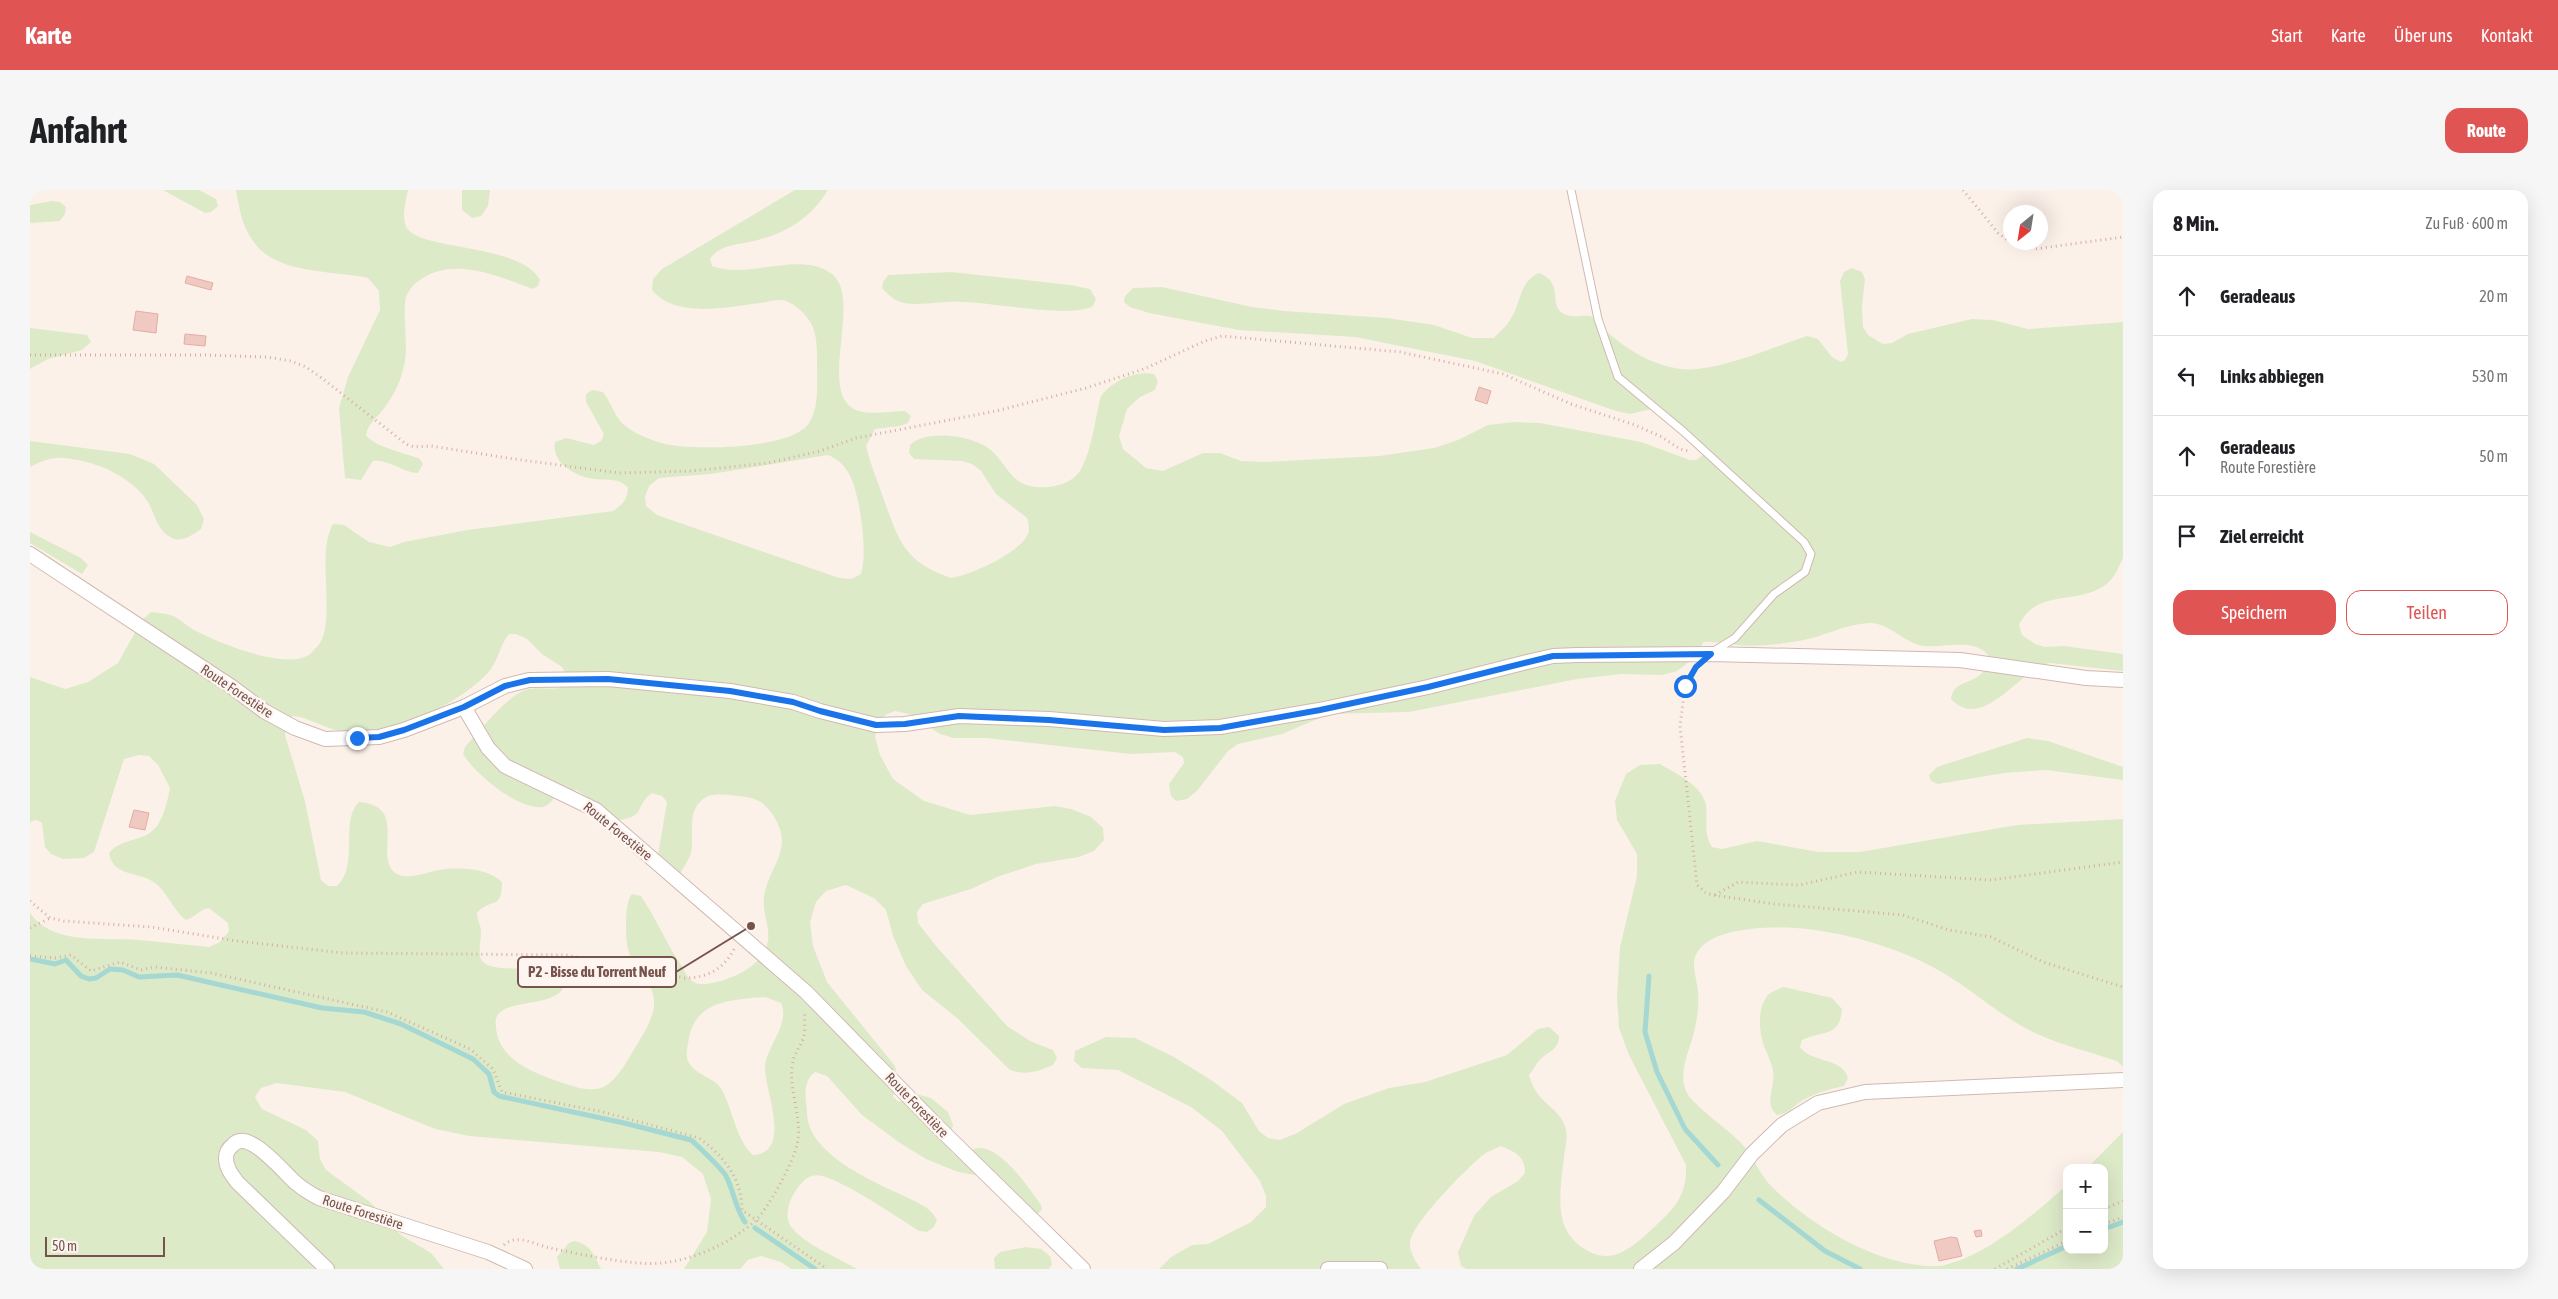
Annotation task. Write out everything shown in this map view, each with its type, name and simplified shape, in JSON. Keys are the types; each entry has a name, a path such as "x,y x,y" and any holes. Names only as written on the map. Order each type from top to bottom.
{"street":[{"name":"Route Forestière","path":"30,554 232,687 264,711 295,728 325,739 379,737 404,730 464,707 488,748 505,766 519,775 571,796 596,810 806,992 937,1126 1082,1269"},
{"path":"464,707 505,686 530,680 608,679 730,691 793,702 876,725 905,724 959,716 1049,720 1164,730 1220,728 1400,693 1553,656 1711,654 1960,660 2086,678 2123,680"},
{"path":"1641,1269 1674,1243 1723,1192 1752,1154 1782,1124 1818,1103 1865,1092 2123,1080"},
{"name":"Route Forestière","path":"327,1269 260,1206 230,1171 226,1155 236,1142 243,1140 256,1146 296,1183 325,1201 498,1256 526,1269"},
{"path":"1328,1269 1380,1269"}],"lane":[{"path":"1571,190 1598,319 1615,372 1627,386 1701,447 1804,542 1811,554 1805,572 1774,594 1735,638 1711,654"}],"path":[{"path":"1962,190 2003,236"},
{"path":"2048,247 2123,237"},
{"path":"30,355 203,355 267,357 291,361 306,367 318,375 395,437 411,447 431,446 514,460 619,473 699,470 791,459 856,438 996,411 1086,388 1144,369 1205,340 1222,336 1393,352 1503,374 1571,404 1635,425 1662,437 1680,449 1692,451 1701,447"},
{"path":"1711,654 1689,675 1685,686 1680,726 1696,885 1706,893 1713,895 1774,904 1903,915 1948,930 1991,937 2043,962 2123,987"},
{"path":"1713,895 1738,882 1799,885 1858,872 1992,880 2123,862"},
{"path":"30,901 50,918 81,923 144,926 237,941 343,952 566,955 693,978 706,975 723,965 741,936"},
{"path":"30,928 50,918"},
{"path":"30,956 55,958 71,954 92,971 120,962 141,970 154,967 211,973 387,1012 470,1049 493,1069 502,1092 603,1112 699,1138 711,1147 731,1171 742,1192 742,1210 827,1269"},
{"path":"498,1256 505,1244 511,1240 520,1240 550,1248 641,1263 680,1260 706,1251 742,1231 757,1220 783,1179 797,1144 791,1083 795,1052 803,1038 806,992"},
{"path":"2108,1207 2123,1201"},
{"path":"2108,1223 2123,1217"},
{"path":"1995,1269 2063,1230"},
{"path":"2007,1269 2063,1243"}],"green space":[{"path":"163,190 199,190 216,199 218,206 211,212 205,213"},
{"path":"236,190 408,190 404,219 407,228 416,235 431,241 493,253 513,260 529,268 540,280 538,286 533,289 490,274 461,269 447,269 433,273 420,280 409,291 405,301 406,356 401,378 393,395 371,424 366,435 376,443 420,459 423,464 418,473 407,471 385,462 373,461 361,480 345,478 339,408 348,377 380,310 379,291 368,278 290,266 263,252 246,230"},
{"path":"462,190 490,190 488,206 481,216 472,218 462,210"},
{"path":"795,190 828,190 807,216 789,228 769,237 726,247 710,259 712,266 741,270 805,265 819,267 832,274 841,286 843,304 839,368 840,387 846,402 859,411 875,413 905,411 911,416 908,423 900,426 875,429 866,446 894,526 905,548 913,557 922,564 951,578 983,567 1008,554 1026,538 1029,530 1027,518 996,494 981,471 972,464 962,461 914,459 909,453 910,445 928,437 940,436 953,436 977,442 994,453 1020,482 1035,487 1062,484 1076,475 1085,461 1091,443 1101,396 1118,381 1132,375 1154,374 1158,381 1155,390 1140,397 1127,409 1119,436 1123,449 1146,468 1163,471 1203,453 1220,453 1241,461 1266,462 1379,456 1434,448 1458,440 1488,425 1514,422 1540,423 1641,442 1690,460 1696,460 1704,454 1704,450 1694,436 1661,407 1630,414 1616,411 1475,361 1355,337 1239,330 1149,313 1130,307 1124,302 1125,296 1133,288 1162,287 1252,307 1284,311 1387,318 1434,325 1472,338 1494,338 1507,325 1514,314 1528,281 1539,273 1548,278 1552,284 1558,309 1563,313 1571,316 1591,316 1618,341 1639,355 1668,366 1687,369 1725,364 1807,336 1818,339 1832,357 1841,362 1845,360 1848,354 1840,281 1844,272 1852,268 1862,272 1865,279 1862,306 1863,327 1868,335 1883,344 1892,343 1908,334 1972,319 1993,320 2028,329 2123,322 2123,558 2113,577 2104,586 2093,592 2057,599 2035,606 2026,614 2019,625 2022,635 2035,644 2045,647 2064,646 2123,654 2123,671 2050,663 2039,667 2027,675 2002,696 1976,709 1964,708 1951,699 1952,693 1958,686 1976,678 1985,669 1989,657 1977,647 1968,645 1925,646 1910,641 1883,626 1869,623 1851,626 1808,639 1776,644 1746,646 1704,642 1689,662 1677,671 1662,675 1621,674 1577,679 1409,712 1329,714 1282,734 1238,744 1228,751 1197,791 1187,799 1176,801 1171,796 1169,784 1184,763 1183,757 1175,752 1131,754 987,738 954,738 940,734 909,714 895,711 885,715 875,736 880,755 893,779 924,801 970,815 1055,806 1071,809 1091,817 1103,828 1104,840 1094,851 1079,857 1036,864 997,877 971,889 923,904 917,912 918,923 936,946 1007,1026 1030,1041 1053,1050 1057,1058 1053,1065 1043,1069 1027,1073 1010,1070 957,1018 922,990 906,966 893,936 886,910 874,898 846,885 826,891 816,902 810,922 813,946 827,982 895,1066 897,1074 893,1097 899,1102 916,1094 931,1098 948,1112 953,1125 948,1146 953,1154 960,1156 978,1148 987,1149 996,1154 1014,1169 1041,1205 1042,1210 1037,1214 1032,1213 998,1179 958,1172 926,1159 900,1143 862,1115 827,1076 815,1072 806,1086 808,1122 814,1135 823,1147 848,1167 927,1208 937,1220 934,1227 927,1232 919,1231 845,1185 822,1176 814,1175 802,1183 794,1193 789,1206 788,1221 795,1232 811,1244 857,1269 791,1269 781,1262 761,1256 748,1260 740,1269 684,1269 707,1232 711,1199 703,1174 682,1157 659,1152 469,1136 435,1129 345,1092 277,1083 261,1088 255,1097 262,1109 306,1130 318,1141 320,1159 326,1170 370,1202 401,1235 431,1253 444,1269 30,1269 30,913 40,924 52,931 80,938 139,940 209,947 220,942 229,931 228,923 209,908 186,920 152,881 120,869 111,860 109,853 113,849 122,843 148,834 161,820 164,813 170,788 158,765 149,756 139,755 124,759 94,852 84,858 63,859 51,854 45,847 42,823 37,820 31,821 30,825 30,677 65,689 88,682 118,663 142,620 151,612 173,616 207,636 252,653 284,659 298,659 309,655 317,647 323,636 326,622 326,553 328,537 333,524 344,525 369,542 390,547 404,542 467,530 613,511 624,501 628,488 621,482 588,478 573,472 561,462 555,450 555,442 566,438 594,445 601,441 604,434 586,402 586,394 592,390 603,392 617,417 628,428 646,438 671,445 685,447 744,446 766,443 799,432 809,423 812,417 817,396 817,349 814,330 809,320 796,307 783,300 703,309 674,305 662,299 652,290 653,279 662,269","holes":["828,455 839,462 848,472 856,493 862,522 863,564 861,574 851,579 839,578 657,515 646,506 645,497 649,486 659,478 711,474","509,634 516,634 527,639 542,654 562,667 566,674 560,688 533,688 525,690 510,699 465,747 463,754 469,762 487,780 509,797 521,803 542,807 547,805 556,794 577,790 619,820 637,813 643,802 652,793 662,796 667,802 658,855 680,874 688,861 692,847 692,822 695,810 706,797 729,795 758,801 766,806 773,815 782,838 779,856 764,896 768,930 768,941 765,949 750,967 728,979 706,984 692,981 641,896 632,894 629,898 626,913 629,953 649,984 654,999 654,1007 647,1027 624,1066 614,1079 601,1088 579,1088 527,1068 510,1056 498,1038 496,1027 498,1014 510,1007 545,1000 555,996 562,990 565,981 562,968 504,968 484,963 480,956 481,929 477,913 500,897 502,882 496,877 481,871 464,869 439,870 412,876 397,874 390,867 387,857 388,834 387,823 383,813 374,806 359,802 353,810 350,820 349,855 344,877 337,886 328,886 321,880 305,801 285,735 289,719 292,716 304,718 334,730 359,732 378,730 419,718 456,698 487,674 494,665","765,997 781,1003 783,1011 783,1019 768,1054 765,1070 772,1106 774,1133 771,1144 765,1152 753,1155 743,1141 722,1090 715,1082 695,1070 687,1058 689,1038 693,1025 699,1016 708,1009 729,1001"]},
{"path":"52,201 60,202 66,207 65,214 60,221 30,223 30,205"},
{"path":"951,272 1070,285 1090,289 1096,299 1093,306 1082,310 1067,311 961,302 910,304 895,299 882,288 883,282 888,275"},
{"path":"30,328 87,335 91,342 82,350 48,359 30,369"},
{"path":"30,441 130,454 154,464 197,505 204,519 201,529 182,539 178,540 170,537 159,526 148,502 132,484 99,466 75,459 54,458 30,467"},
{"path":"30,532 81,558 88,565 82,574 30,543"},
{"path":"2027,738 2048,741 2123,767 2123,780 2046,770 2004,773 1938,784 1931,781 1929,775 1937,767"},
{"path":"1660,764 1694,786 1704,798 1706,805 1709,842 1712,847 1722,849 1757,841 1819,852 1860,852 2017,825 2123,819 2123,1067 2117,1061 2055,1041 2023,1027 1952,978 1892,949 1842,935 1807,929 1760,928 1741,930 1724,935 1709,941 1698,951 1694,964 1698,988 1697,1015 1683,1074 1686,1091 1690,1097 1740,1142 1767,1181 1787,1201 1806,1216 1848,1242 1871,1253 1918,1265 1941,1266 1959,1261 1976,1253 2024,1222 2063,1188 2063,1254 2108,1254 2108,1164 2091,1164 2123,1132 2123,1269 1466,1269 1461,1266 1458,1252 1474,1216 1491,1197 1518,1181 1525,1173 1525,1167 1518,1155 1501,1146 1485,1154 1475,1162 1428,1211 1419,1224 1412,1236 1410,1247 1421,1269 1159,1269 1171,1257 1192,1245 1208,1244 1251,1222 1266,1207 1266,1196 1260,1181 1222,1131 1191,1107 1118,1070 1082,1068 1074,1061 1075,1051 1106,1037 1135,1038 1174,1057 1211,1080 1242,1103 1259,1131 1268,1138 1280,1140 1297,1133 1344,1104 1389,1088 1425,1082 1507,1055 1538,1029 1549,1027 1559,1036 1557,1045 1539,1061 1529,1075 1537,1093 1559,1116 1566,1130 1567,1140 1560,1199 1564,1224 1570,1235 1579,1245 1592,1253 1608,1256 1623,1252 1637,1243 1665,1217 1681,1195 1686,1177 1686,1165 1629,1055 1619,1028 1617,997 1620,947 1637,876 1637,854 1617,820 1615,801 1626,774 1640,765"},
{"path":"1784,987 1832,998 1842,1009 1841,1018 1834,1029 1802,1040 1800,1047 1811,1056 1840,1067 1845,1071 1848,1078 1844,1086 1813,1095 1788,1111 1777,1115 1771,1106 1773,1071 1762,1040 1760,1014 1767,996"},
{"path":"574,1241 588,1247 601,1269 560,1269 557,1257 569,1243"},
{"path":"1026,1247 1041,1249 1050,1256 1052,1264 1049,1269 995,1269 994,1258 1000,1252"}],"building":[{"path":"187,276 213,283 211,290 185,283"},
{"path":"136,311 158,314 156,333 133,330"},
{"path":"185,334 206,336 205,346 184,344"},
{"path":"1479,387 1491,391 1487,404 1475,400"},
{"path":"134,810 149,813 145,830 129,827"},
{"path":"1981,1230 1982,1236 1976,1237 1974,1231"},
{"path":"1951,1237 1957,1238 1962,1256 1939,1261 1934,1241"}],"waterway":[{"path":"30,959 55,964 66,960 81,976 89,979 96,978 110,969 123,970 139,977 177,975 322,1008 364,1012 401,1024 473,1059 489,1074 494,1092 499,1096 624,1123 691,1140 726,1176 745,1222"},
{"path":"1649,976 1645,1032 1657,1072 1685,1129 1718,1165"},
{"path":"1759,1200 1825,1251 1860,1269"},
{"path":"2108,1228 2123,1222"},
{"path":"755,1228 815,1269"},
{"path":"2017,1269 2063,1248"}],"place":[{"name":"P2 - Bisse du Torrent Neuf","path":"751,926"}],"route":[{"path":"357,738 379,737 404,730 464,707 505,686 530,680 608,679 730,691 793,702 876,725 905,724 959,716 1049,720 1164,730 1220,728 1320,710 1428,687 1553,656 1577,654 1711,654 1689,675 1685,686"}]}
